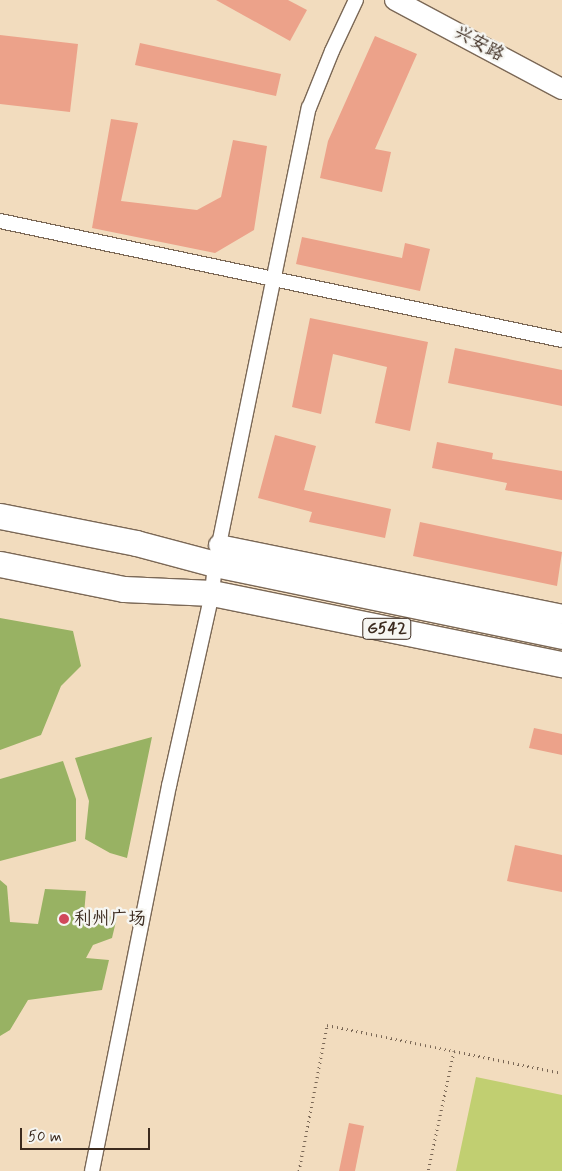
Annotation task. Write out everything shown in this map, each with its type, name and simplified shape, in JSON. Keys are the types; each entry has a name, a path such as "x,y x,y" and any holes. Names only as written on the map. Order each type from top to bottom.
{"highway":[{"name":"G542","path":"0,516 136,543 217,555 562,636"},
{"name":"G542","path":"0,564 124,589 212,593 562,664"}],"street":[{"path":"92,1171 169,786 212,593 217,555 276,280 309,108 332,51 356,0"},
{"name":"兴安路","path":"406,3 562,89"},
{"path":"0,221 562,340"},
{"path":"217,555 562,615"}],"path":[{"path":"299,1171 328,1025 562,1073"},
{"path":"428,1171 454,1050"}],"green space":[{"path":"0,618 73,631 81,666 61,686 41,735 0,750"},
{"path":"152,737 127,858 110,853 85,839 89,801 75,758"},
{"path":"63,761 76,799 76,841 0,861 0,779"},
{"path":"0,880 7,886 10,922 38,924 45,889 86,891 84,914 117,917 112,938 93,945 86,958 109,960 102,990 28,1000 10,1030 0,1036"},
{"path":"476,1077 562,1095 562,1171 456,1171"}],"building":[{"path":"216,0 288,0 307,10 290,41"},
{"path":"0,35 78,44 70,112 0,104"},
{"path":"375,36 417,54 375,149 391,152 382,192 320,178 328,141"},
{"path":"140,43 281,74 276,96 135,65"},
{"path":"111,119 138,123 121,201 197,210 221,197 233,140 267,146 254,230 215,253 92,228"},
{"path":"302,237 402,258 405,243 430,249 420,291 296,264"},
{"path":"310,318 428,342 410,431 375,423 387,367 333,354 321,414 292,407"},
{"path":"455,348 562,370 562,406 448,383"},
{"path":"275,435 316,446 304,490 391,509 385,538 309,522 312,512 258,498"},
{"path":"437,442 493,453 492,459 562,471 562,500 505,490 507,483 432,468"},
{"path":"420,522 562,552 557,586 413,556"},
{"path":"534,728 562,734 562,755 529,748"},
{"path":"515,845 562,855 562,892 507,881"},
{"path":"349,1123 364,1126 355,1171 339,1171"}],"place":[{"name":"利州广场","path":"64,919"}]}
